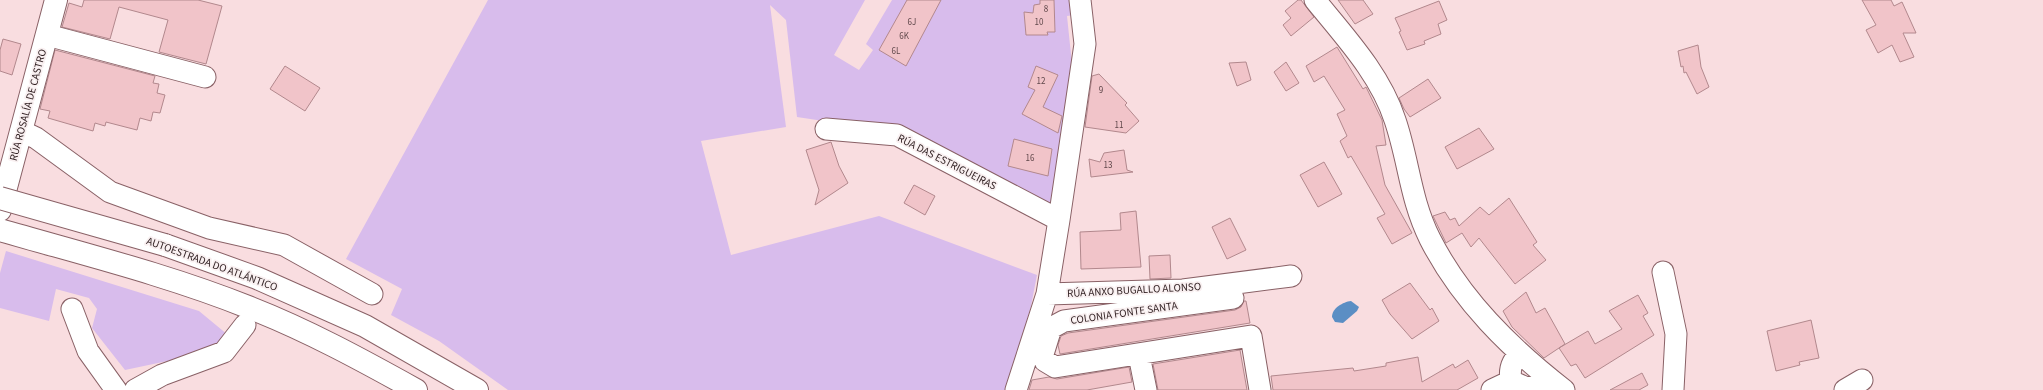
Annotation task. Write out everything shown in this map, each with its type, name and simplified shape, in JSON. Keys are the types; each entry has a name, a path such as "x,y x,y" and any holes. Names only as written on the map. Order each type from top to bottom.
{"main road":[{"name":"RÚA ROSALÍA DE CASTRO","path":"0,210 56,0"},
{"name":"AUTOESTRADA DO ATLÁNTICO","path":"0,198 165,245 257,278 365,326 477,390"},
{"path":"0,230 153,274 248,307 346,351 416,390"}],"street":[{"path":"1016,390 1047,294 1085,44 1080,0"},
{"path":"1315,0 1360,54 1383,91 1396,121 1416,207 1429,238 1443,264 1464,294 1494,328 1556,384"},
{"path":"47,35 205,77"},
{"name":"RÚA DAS ESTRIGUEIRAS","path":"826,130 897,135 1059,220"},
{"path":"21,131 36,138 110,192 209,228 284,246 372,294"},
{"path":"1663,272 1676,334 1673,390"},
{"name":"RÚA ANXO BUGALLO ALONSO","path":"1047,294 1184,290 1291,276"},
{"name":"COLONIA FONTE SANTA","path":"1233,298 1064,321 1051,328 1043,354 1045,361 1055,367 1139,355 1251,336 1260,390"},
{"path":"72,309 88,351 116,390"},
{"path":"135,390 162,375 224,352 245,325"},
{"path":"1513,385 1510,373 1514,359 1521,354"},
{"path":"1139,355 1146,390"},
{"path":"1492,390 1513,385 1529,389 1556,384"}],"shaded area":[{"path":"488,0 865,0 834,55 859,70 873,50 866,44 892,0 1080,0 1082,14 1067,16 1072,64 1052,206 909,134 797,117 786,20 770,5 786,127 701,141 731,255 879,216 1037,275 1031,306 1007,390 508,390 439,341 391,315 402,289 346,259"},
{"path":"6,251 199,311 228,335 210,352 125,370 92,328 97,309 89,298 56,289 49,321 0,308 0,273"}],"water":[{"path":"1351,301 1359,307 1357,311 1343,323 1335,322 1332,314 1336,308 1341,304"}],"building":[{"path":"84,0 198,0 222,6 206,64 159,52 168,20 119,7 110,39 62,27 69,3 82,7"},
{"path":"907,0 941,0 906,66 879,50"},
{"path":"1040,0 1054,0 1055,32 1047,32 1048,35 1026,35 1024,12 1033,13 1034,5 1040,4"},
{"path":"1298,0 1301,0 1314,17 1291,36 1283,25 1291,18 1285,11"},
{"path":"1338,0 1363,0 1373,14 1355,24"},
{"path":"1862,0 1891,0 1894,6 1902,2 1916,33 1903,33 1914,57 1900,62 1892,45 1878,53 1866,30 1876,25"},
{"path":"1439,1 1447,20 1438,24 1441,34 1424,41 1425,44 1407,50 1395,18"},
{"path":"3,39 21,44 12,75 0,71 0,50"},
{"path":"1698,45 1701,67 1709,87 1697,94 1686,72 1684,73 1683,66 1681,67 1678,51"},
{"path":"1337,47 1363,89 1366,87 1382,120 1386,145 1376,146 1385,185 1412,233 1392,244 1377,218 1385,214 1351,156 1348,158 1340,141 1347,136 1337,114 1345,110 1324,76 1314,82 1306,66"},
{"path":"55,50 155,76 153,83 159,84 157,93 165,95 160,113 153,112 151,121 140,118 137,130 106,122 105,126 95,123 93,131 48,118 50,111 40,109"},
{"path":"1246,62 1251,80 1237,86 1229,63"},
{"path":"1286,62 1299,83 1286,91 1274,72"},
{"path":"285,66 320,88 305,111 270,89"},
{"path":"1036,66 1058,75 1043,107 1062,116 1058,133 1022,114 1035,90 1028,87"},
{"path":"1099,74 1127,103 1125,105 1139,121 1126,133 1085,127 1092,76"},
{"path":"1428,79 1441,98 1410,117 1399,98"},
{"path":"1479,128 1494,149 1457,169 1445,147"},
{"path":"1014,139 1052,149 1048,176 1008,166"},
{"path":"831,142 839,166 848,183 815,205 819,190 806,150"},
{"path":"1124,150 1127,170 1133,172 1091,177 1089,159 1100,162 1104,153"},
{"path":"1324,162 1342,194 1318,207 1300,175"},
{"path":"914,185 935,196 925,215 904,203"},
{"path":"1509,198 1537,242 1533,245 1546,260 1515,284 1479,238 1471,247 1462,233 1446,243 1433,216 1445,212 1450,220 1455,218 1459,226 1480,207 1489,215"},
{"path":"1136,211 1141,267 1081,269 1080,232 1121,230 1120,213"},
{"path":"1230,218 1246,250 1227,259 1212,227"},
{"path":"1170,255 1171,278 1150,279 1149,256"},
{"path":"1410,283 1430,310 1432,308 1439,321 1412,339 1390,314 1382,300"},
{"path":"1526,292 1536,313 1545,308 1565,344 1544,358 1512,327 1503,311"},
{"path":"1638,295 1648,313 1643,316 1654,335 1585,378 1576,364 1571,366 1559,348 1588,331 1595,344 1622,329 1609,311"},
{"path":"1244,301 1246,301 1250,323 1060,354 1058,345 1061,336 1068,333 1235,310 1241,307"},
{"path":"1811,320 1819,358 1799,362 1800,365 1776,371 1767,331"},
{"path":"1240,350 1247,390 1158,390 1153,364"},
{"path":"1418,357 1422,382 1453,364 1455,368 1468,360 1478,378 1457,390 1273,390 1271,376 1353,368 1354,371 1386,366 1386,363"},
{"path":"1129,367 1132,382 1087,390 1029,390 1032,380 1049,377 1057,379"},
{"path":"1642,373 1648,385 1639,390 1610,390"}]}
